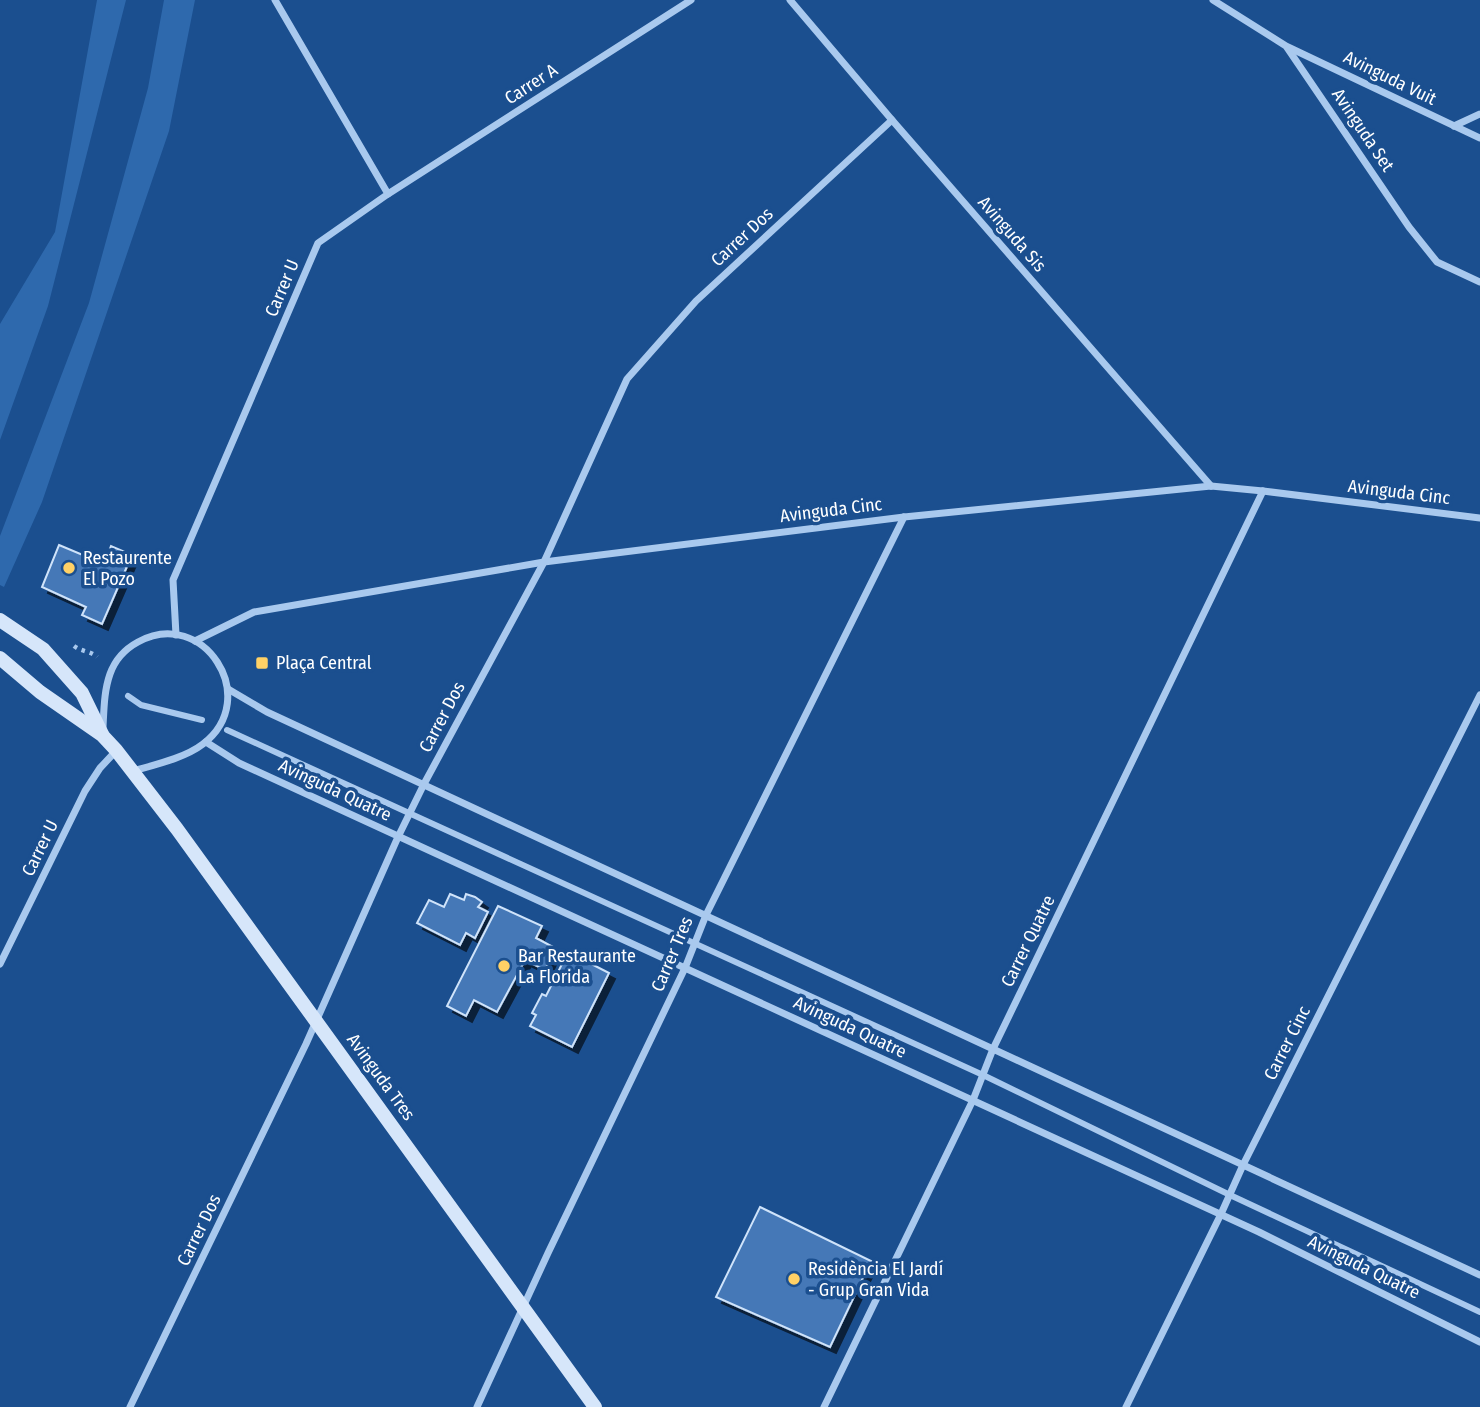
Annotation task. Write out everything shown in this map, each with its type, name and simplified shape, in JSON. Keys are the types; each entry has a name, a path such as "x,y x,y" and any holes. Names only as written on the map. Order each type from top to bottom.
{"main road":[{"path":"0,620 43,649 82,693 102,735"},
{"path":"0,659 40,692 102,735 133,771"},
{"name":"Avinguda Tres","path":"133,771 595,1407"}],"street":[{"path":"275,0 388,194"},
{"name":"Carrer A","path":"388,194 691,0"},
{"name":"Avinguda Sis","path":"790,0 1211,486"},
{"name":"Avinguda Set","path":"1213,0 1286,46 1409,227 1437,262 1480,282"},
{"name":"Avinguda Vuit","path":"1286,46 1480,138"},
{"path":"1454,126 1480,114"},
{"name":"Carrer Dos","path":"130,1407 316,1021 398,836 544,562 626,379 696,301 892,120"},
{"name":"Carrer U","path":"176,635 173,580 318,243 388,194"},
{"name":"Avinguda Cinc","path":"195,641 254,612 544,562 904,517 1211,486 1480,518"},
{"name":"Carrer Quatre","path":"824,1407 972,1100 993,1049 1263,491"},
{"name":"Carrer Tres","path":"477,1407 685,968 706,915 904,517"},
{"path":"102,735 104,702 111,670 130,647 151,636 176,635 195,641 218,661 228,689 228,704 220,727 206,742 187,753 133,771"},
{"path":"228,689 267,712 1480,1275"},
{"name":"Carrer Cinc","path":"1126,1407 1243,1165 1480,695"},
{"path":"128,696 141,705 202,720"},
{"name":"Avinguda Quatre","path":"227,730 983,1075 1480,1312"},
{"name":"Avinguda Quatre","path":"206,742 239,763 1221,1214 1480,1342"},
{"name":"Carrer U","path":"0,964 85,791 116,750"}],"shaded area":[{"path":"97,0 126,0 48,306 0,440 0,324 55,232"},
{"path":"164,0 195,0 169,131 42,502 4,587 0,585 0,536 89,303 148,88"}],"building":[{"path":"59,545 104,564 111,546 132,555 102,624 82,615 86,607 42,587"},
{"path":"450,894 464,900 466,894 475,897 482,902 478,907 488,912 475,938 466,933 460,945 417,923 429,900 444,907"},
{"path":"498,906 542,926 536,938 555,948 545,970 525,960 497,1012 474,1000 466,1016 447,1006"},
{"path":"568,952 609,973 572,1047 530,1026 536,1015 532,1013 542,994 546,996"},
{"name":"Residència El Jardí - Grup Gran Vida","path":"760,1207 871,1261 830,1347 716,1297"}],"place":[{"name":"Restaurente El Pozo","path":"69,568"},
{"name":"Plaça Central","path":"262,663"},
{"name":"Bar Restaurante La Florida","path":"504,966"},
{"name":"Residència El Jardí - Grup Gran Vida","path":"794,1279"}]}
